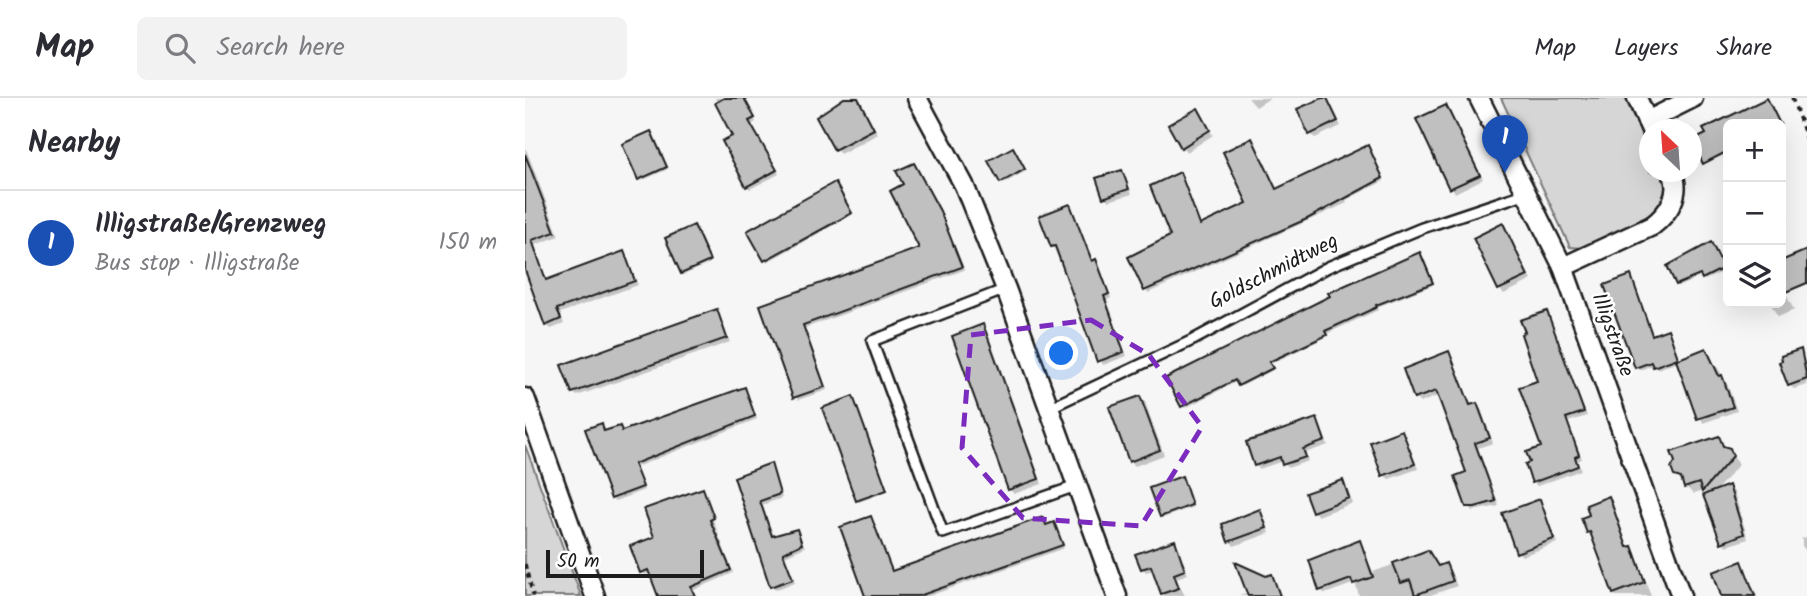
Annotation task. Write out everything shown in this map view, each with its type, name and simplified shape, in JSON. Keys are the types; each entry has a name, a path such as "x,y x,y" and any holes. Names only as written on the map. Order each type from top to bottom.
{"street":[{"path":"916,98 964,185 1006,289 1117,596"},
{"name":"Illigstraße","path":"1479,98 1563,267 1681,596"},
{"path":"1637,98 1646,119"},
{"path":"1659,119 1693,98"},
{"path":"1563,267 1652,226 1671,208 1675,193 1673,182"},
{"path":"525,398 595,596"}],"lane":[{"name":"Goldschmidtweg","path":"1049,408 1193,340 1328,267 1422,229 1527,193"},
{"path":"1006,289 872,341 943,533 1076,486"}],"path":[{"path":"1792,98 1807,140"},
{"path":"525,564 533,596"}],"highlighted area":[{"path":"1091,320 1149,355 1202,427 1141,526 1023,518 962,448 971,335"}],"shaded area":[{"path":"1501,98 1625,98 1639,128 1639,182 1664,182 1666,186 1666,203 1654,213 1582,248 1570,247"},
{"path":"525,445 581,596 525,596"}],"building":[{"path":"724,98 744,98 755,118 749,121 777,170 746,187 722,141 732,136 715,103"},
{"path":"844,98 858,98 874,129 834,150 816,117"},
{"path":"1327,98 1338,121 1309,135 1297,109"},
{"path":"1767,98 1778,119 1724,119"},
{"path":"1446,105 1480,175 1449,189 1416,119"},
{"path":"1198,108 1210,130 1181,148 1168,125"},
{"path":"1723,119 1723,154 1703,164 1702,136 1706,134 1703,129"},
{"path":"651,131 667,167 638,180 622,144"},
{"path":"1252,138 1276,189 1368,145 1383,178 1309,218 1144,291 1128,257 1170,236 1150,186 1180,172 1200,225 1247,203 1223,152"},
{"path":"1013,147 1025,169 1000,183 988,161"},
{"path":"525,154 555,232 532,240 546,280 624,251 635,281 557,309 561,319 545,326 525,270"},
{"path":"914,163 940,211 962,267 803,325 825,387 793,398 760,305 919,248 890,191 903,184 896,171"},
{"path":"1122,170 1129,189 1103,198 1096,178"},
{"path":"835,182 852,213 764,261 747,231"},
{"path":"1070,204 1092,261 1096,259 1109,294 1104,296 1124,352 1097,362 1055,246 1051,247 1039,216"},
{"path":"1503,223 1528,276 1498,290 1473,238"},
{"path":"694,225 710,261 681,274 665,238"},
{"path":"1711,242 1723,268 1702,279 1700,275 1676,285 1667,266"},
{"path":"1807,250 1807,283 1786,292 1786,259"},
{"path":"1420,252 1433,283 1376,305 1377,307 1325,331 1327,335 1269,362 1273,368 1238,386 1235,380 1181,407 1166,378 1330,296 1328,293"},
{"path":"1631,275 1652,335 1668,329 1678,358 1653,367 1651,362 1635,368 1604,285"},
{"path":"717,309 727,338 572,393 561,365"},
{"path":"1547,311 1584,412 1566,418 1579,455 1575,457 1578,466 1532,483 1525,464 1530,462 1526,452 1541,447 1519,387 1537,381 1521,334 1525,332 1520,320"},
{"path":"983,324 1039,479 1008,490 952,336"},
{"path":"1706,348 1719,376 1722,375 1733,407 1697,419 1676,360"},
{"path":"1801,349 1807,379 1788,386 1779,362 1782,361 1781,356"},
{"path":"1449,351 1470,405 1477,403 1490,438 1475,443 1496,501 1475,507 1466,507 1455,476 1466,472 1436,391 1414,399 1403,369"},
{"path":"745,387 755,416 634,464 643,487 611,499 585,429 602,423 604,431 620,426 622,431"},
{"path":"853,396 887,490 856,501 822,408"},
{"path":"1140,396 1160,450 1129,462 1109,407"},
{"path":"1317,418 1325,441 1303,449 1306,457 1282,465 1280,457 1254,466 1246,442"},
{"path":"1402,430 1415,464 1382,476 1370,442"},
{"path":"1719,436 1723,446 1730,448 1733,456 1702,492 1699,483 1684,488 1681,478 1674,476 1671,468 1675,462 1671,452"},
{"path":"771,463 780,494 760,501 772,536 797,529 802,544 783,553 793,579 770,587 734,477"},
{"path":"1182,476 1192,505 1160,517 1149,488"},
{"path":"1343,480 1349,498 1312,512 1305,493"},
{"path":"1729,485 1744,534 1721,543 1703,495"},
{"path":"703,488 714,518 710,520 731,570 691,587 695,596 658,596 648,570 640,573 630,546 654,537 644,509"},
{"path":"1609,496 1627,547 1632,546 1645,582 1613,594 1590,532 1587,533 1581,518 1589,515 1586,505"},
{"path":"1540,499 1554,539 1516,553 1502,513"},
{"path":"1260,509 1267,528 1228,542 1222,524"},
{"path":"871,516 892,571 1043,517 1046,525 1054,522 1063,545 919,596 865,596 840,527"},
{"path":"1175,540 1185,570 1174,574 1179,588 1161,594 1151,566 1141,569 1135,554"},
{"path":"1360,540 1373,577 1353,584 1351,579 1319,591 1309,560"},
{"path":"1428,550 1438,566 1446,563 1453,581 1415,595 1410,580 1401,583 1393,563"},
{"path":"1742,561 1755,596 1721,596 1713,572"},
{"path":"1235,562 1266,576 1272,574 1280,596 1248,596"}],"place":[{"name":"Illigstraße/Grenzweg","path":"1505,173"}]}
